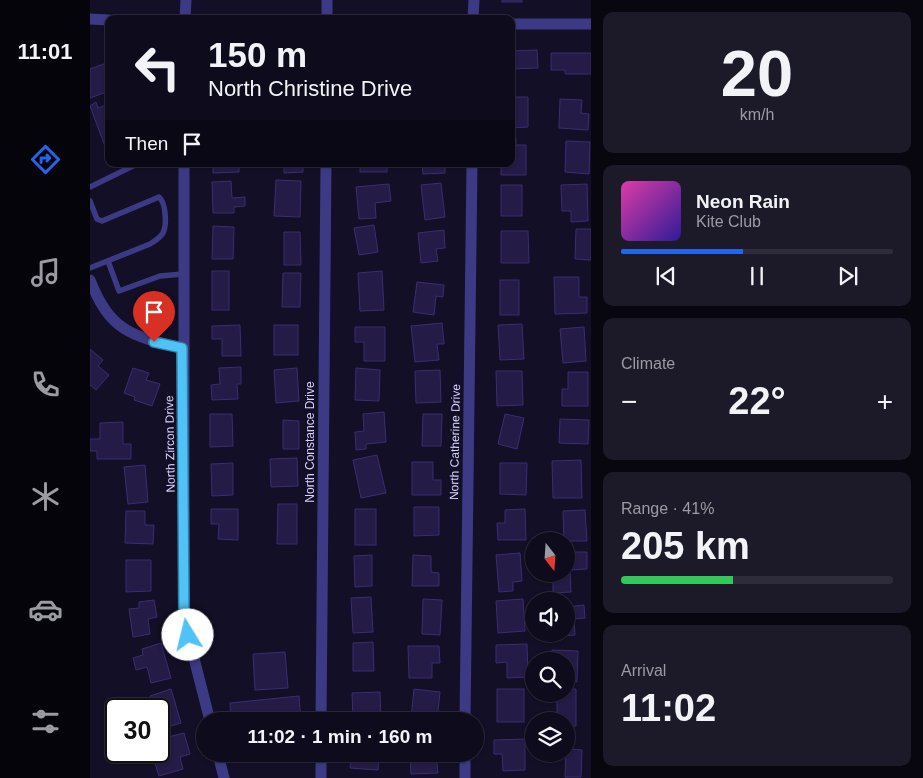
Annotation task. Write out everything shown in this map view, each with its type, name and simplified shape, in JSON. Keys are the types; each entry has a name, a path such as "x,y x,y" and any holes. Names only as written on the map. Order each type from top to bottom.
{"street":[{"path":"185,15 186,0"},
{"path":"327,0 327,15"},
{"path":"473,15 474,0"},
{"path":"90,19 105,20"},
{"path":"515,24 590,24"},
{"name":"North Zircon Drive","path":"184,167 182,348 184,619 208,712"},
{"name":"North Constance Drive","path":"321,712 326,167"},
{"name":"North Catherine Drive","path":"466,712 472,167"},
{"path":"90,280 98,301 115,324 141,338 182,348"},
{"path":"220,762 224,778"},
{"path":"321,762 321,778"},
{"path":"465,762 465,778"}],"lane":[{"path":"90,188 131,167"},
{"path":"90,201 97,219 102,221 157,198 163,201 164,229 162,234 150,244 90,268"},
{"path":"108,261 118,291 160,276 183,274"}],"building":[{"path":"502,0 522,0 522,2 502,2"},
{"path":"537,50 538,68 515,69 515,51"},
{"path":"551,53 591,53 591,74 565,74 565,70 551,70"},
{"path":"105,63 105,92 90,98 90,69"},
{"path":"515,97 528,97 528,127 515,128"},
{"path":"560,99 582,100 581,113 589,114 588,130 559,128"},
{"path":"96,102 98,108 105,105 105,146 90,106"},
{"path":"516,138 516,145 526,145 526,175 501,175 501,167 515,167"},
{"path":"566,141 590,142 589,174 565,172"},
{"path":"213,167 239,167 239,172 213,173"},
{"path":"284,167 303,167 303,172 284,173"},
{"path":"360,167 387,167 387,172 360,172"},
{"path":"422,167 445,167 445,173 423,174"},
{"path":"276,180 301,181 300,217 274,216"},
{"path":"231,181 232,198 245,197 245,206 234,207 234,213 213,213 212,182"},
{"path":"441,183 445,217 425,220 421,185"},
{"path":"389,184 391,201 375,203 376,218 359,219 356,187"},
{"path":"587,184 588,221 571,222 571,211 562,211 561,185"},
{"path":"501,185 522,185 522,216 501,216"},
{"path":"374,225 378,252 359,255 354,228"},
{"path":"213,226 234,227 233,259 212,259"},
{"path":"576,229 591,229 591,260 575,259"},
{"path":"444,230 445,248 436,249 438,261 421,263 418,233"},
{"path":"501,231 528,231 529,263 501,263"},
{"path":"284,232 300,232 301,265 284,265"},
{"path":"212,271 229,271 229,310 212,310"},
{"path":"382,271 384,310 360,311 358,273"},
{"path":"283,273 301,273 300,307 282,307"},
{"path":"554,277 579,277 579,297 587,297 587,313 555,314"},
{"path":"500,280 519,280 519,315 500,315"},
{"path":"417,282 444,285 443,297 436,296 434,315 413,312"},
{"path":"442,323 444,344 437,344 439,360 415,362 411,326"},
{"path":"522,324 524,359 500,360 498,325"},
{"path":"240,325 241,356 222,356 222,339 212,339 212,326"},
{"path":"274,325 298,325 298,355 274,355"},
{"path":"355,327 385,327 385,361 364,361 364,342 355,342"},
{"path":"584,327 586,361 563,363 560,329"},
{"path":"90,349 103,360 98,366 109,375 96,390 90,385"},
{"path":"241,367 241,384 237,384 238,399 212,400 211,385 220,384 219,368"},
{"path":"133,368 149,373 146,380 160,384 152,406 134,400 135,397 124,393"},
{"path":"297,368 299,401 276,403 274,370"},
{"path":"356,368 380,370 379,401 355,400"},
{"path":"440,370 441,402 416,403 415,371"},
{"path":"496,371 522,371 523,405 497,406"},
{"path":"568,372 588,372 588,406 562,406 562,389 568,389"},
{"path":"384,412 386,442 366,444 366,449 356,450 355,432 364,431 363,414"},
{"path":"210,414 232,414 233,446 210,447"},
{"path":"423,414 442,414 441,446 422,446"},
{"path":"505,414 524,418 517,449 498,444"},
{"path":"560,419 589,420 588,444 559,443"},
{"path":"283,420 299,421 299,449 283,449"},
{"path":"123,422 123,444 131,444 131,459 97,459 97,451 90,451 90,439 100,439 100,423"},
{"path":"377,455 386,493 361,498 353,460"},
{"path":"297,458 298,486 271,487 270,459"},
{"path":"581,460 582,498 553,498 552,461"},
{"path":"412,462 433,462 433,480 441,480 441,495 412,495"},
{"path":"233,463 233,495 212,496 211,464"},
{"path":"500,463 527,463 526,495 500,494"},
{"path":"145,465 148,502 128,504 124,467"},
{"path":"278,504 297,504 297,544 277,544"},
{"path":"414,507 439,507 439,535 414,536"},
{"path":"211,509 238,509 238,540 218,539 219,524 211,524"},
{"path":"355,509 376,509 376,545 355,545"},
{"path":"525,509 525,540 498,540 497,523 505,523 505,510"},
{"path":"585,510 587,541 575,541 575,532 564,532 563,511"},
{"path":"126,511 145,511 145,525 154,525 153,544 125,543"},
{"path":"575,552 587,552 587,569 575,570"},
{"path":"520,553 522,581 513,582 513,591 499,592 496,555"},
{"path":"372,555 372,586 355,587 354,556"},
{"path":"413,555 431,556 431,572 439,573 439,586 412,586"},
{"path":"126,560 151,560 151,591 126,592"},
{"path":"553,582 571,582 571,592 553,592"},
{"path":"371,597 373,632 353,633 351,598"},
{"path":"423,599 442,600 440,635 422,634"},
{"path":"523,599 525,631 498,633 496,601"},
{"path":"154,600 157,617 148,619 150,634 133,637 129,609 139,608 139,602"},
{"path":"584,605 585,618 575,619 575,606"},
{"path":"373,642 374,671 353,671 353,643"},
{"path":"161,643 171,678 151,683 147,667 136,670 133,658 143,655 142,649"},
{"path":"527,644 527,652 525,652 525,677 507,678 507,662 496,663 496,645"},
{"path":"408,646 439,646 440,663 432,663 432,678 409,678"},
{"path":"552,650 578,651 577,682 575,682 575,652 552,652"},
{"path":"285,652 288,688 255,690 253,654"},
{"path":"171,689 181,723 170,726 170,698 150,698 150,696"},
{"path":"414,689 440,692 438,712 412,712"},
{"path":"497,689 524,689 524,722 497,722"},
{"path":"576,689 576,726 575,712 557,712 557,702 575,702"},
{"path":"380,692 381,712 353,712 352,693"},
{"path":"299,696 300,712 230,712 230,703"},
{"path":"184,733 190,754 180,757 183,769 159,776 155,763 170,763 170,736"},
{"path":"525,739 525,770 503,771 502,754 494,754 494,740"},
{"path":"575,750 582,750 581,777 565,777 566,762 575,762"},
{"path":"350,762 378,762 378,770 350,768"},
{"path":"410,762 437,762 438,773 411,774"}],"route":[{"path":"154,342 182,348 184,619 188,635"}]}
